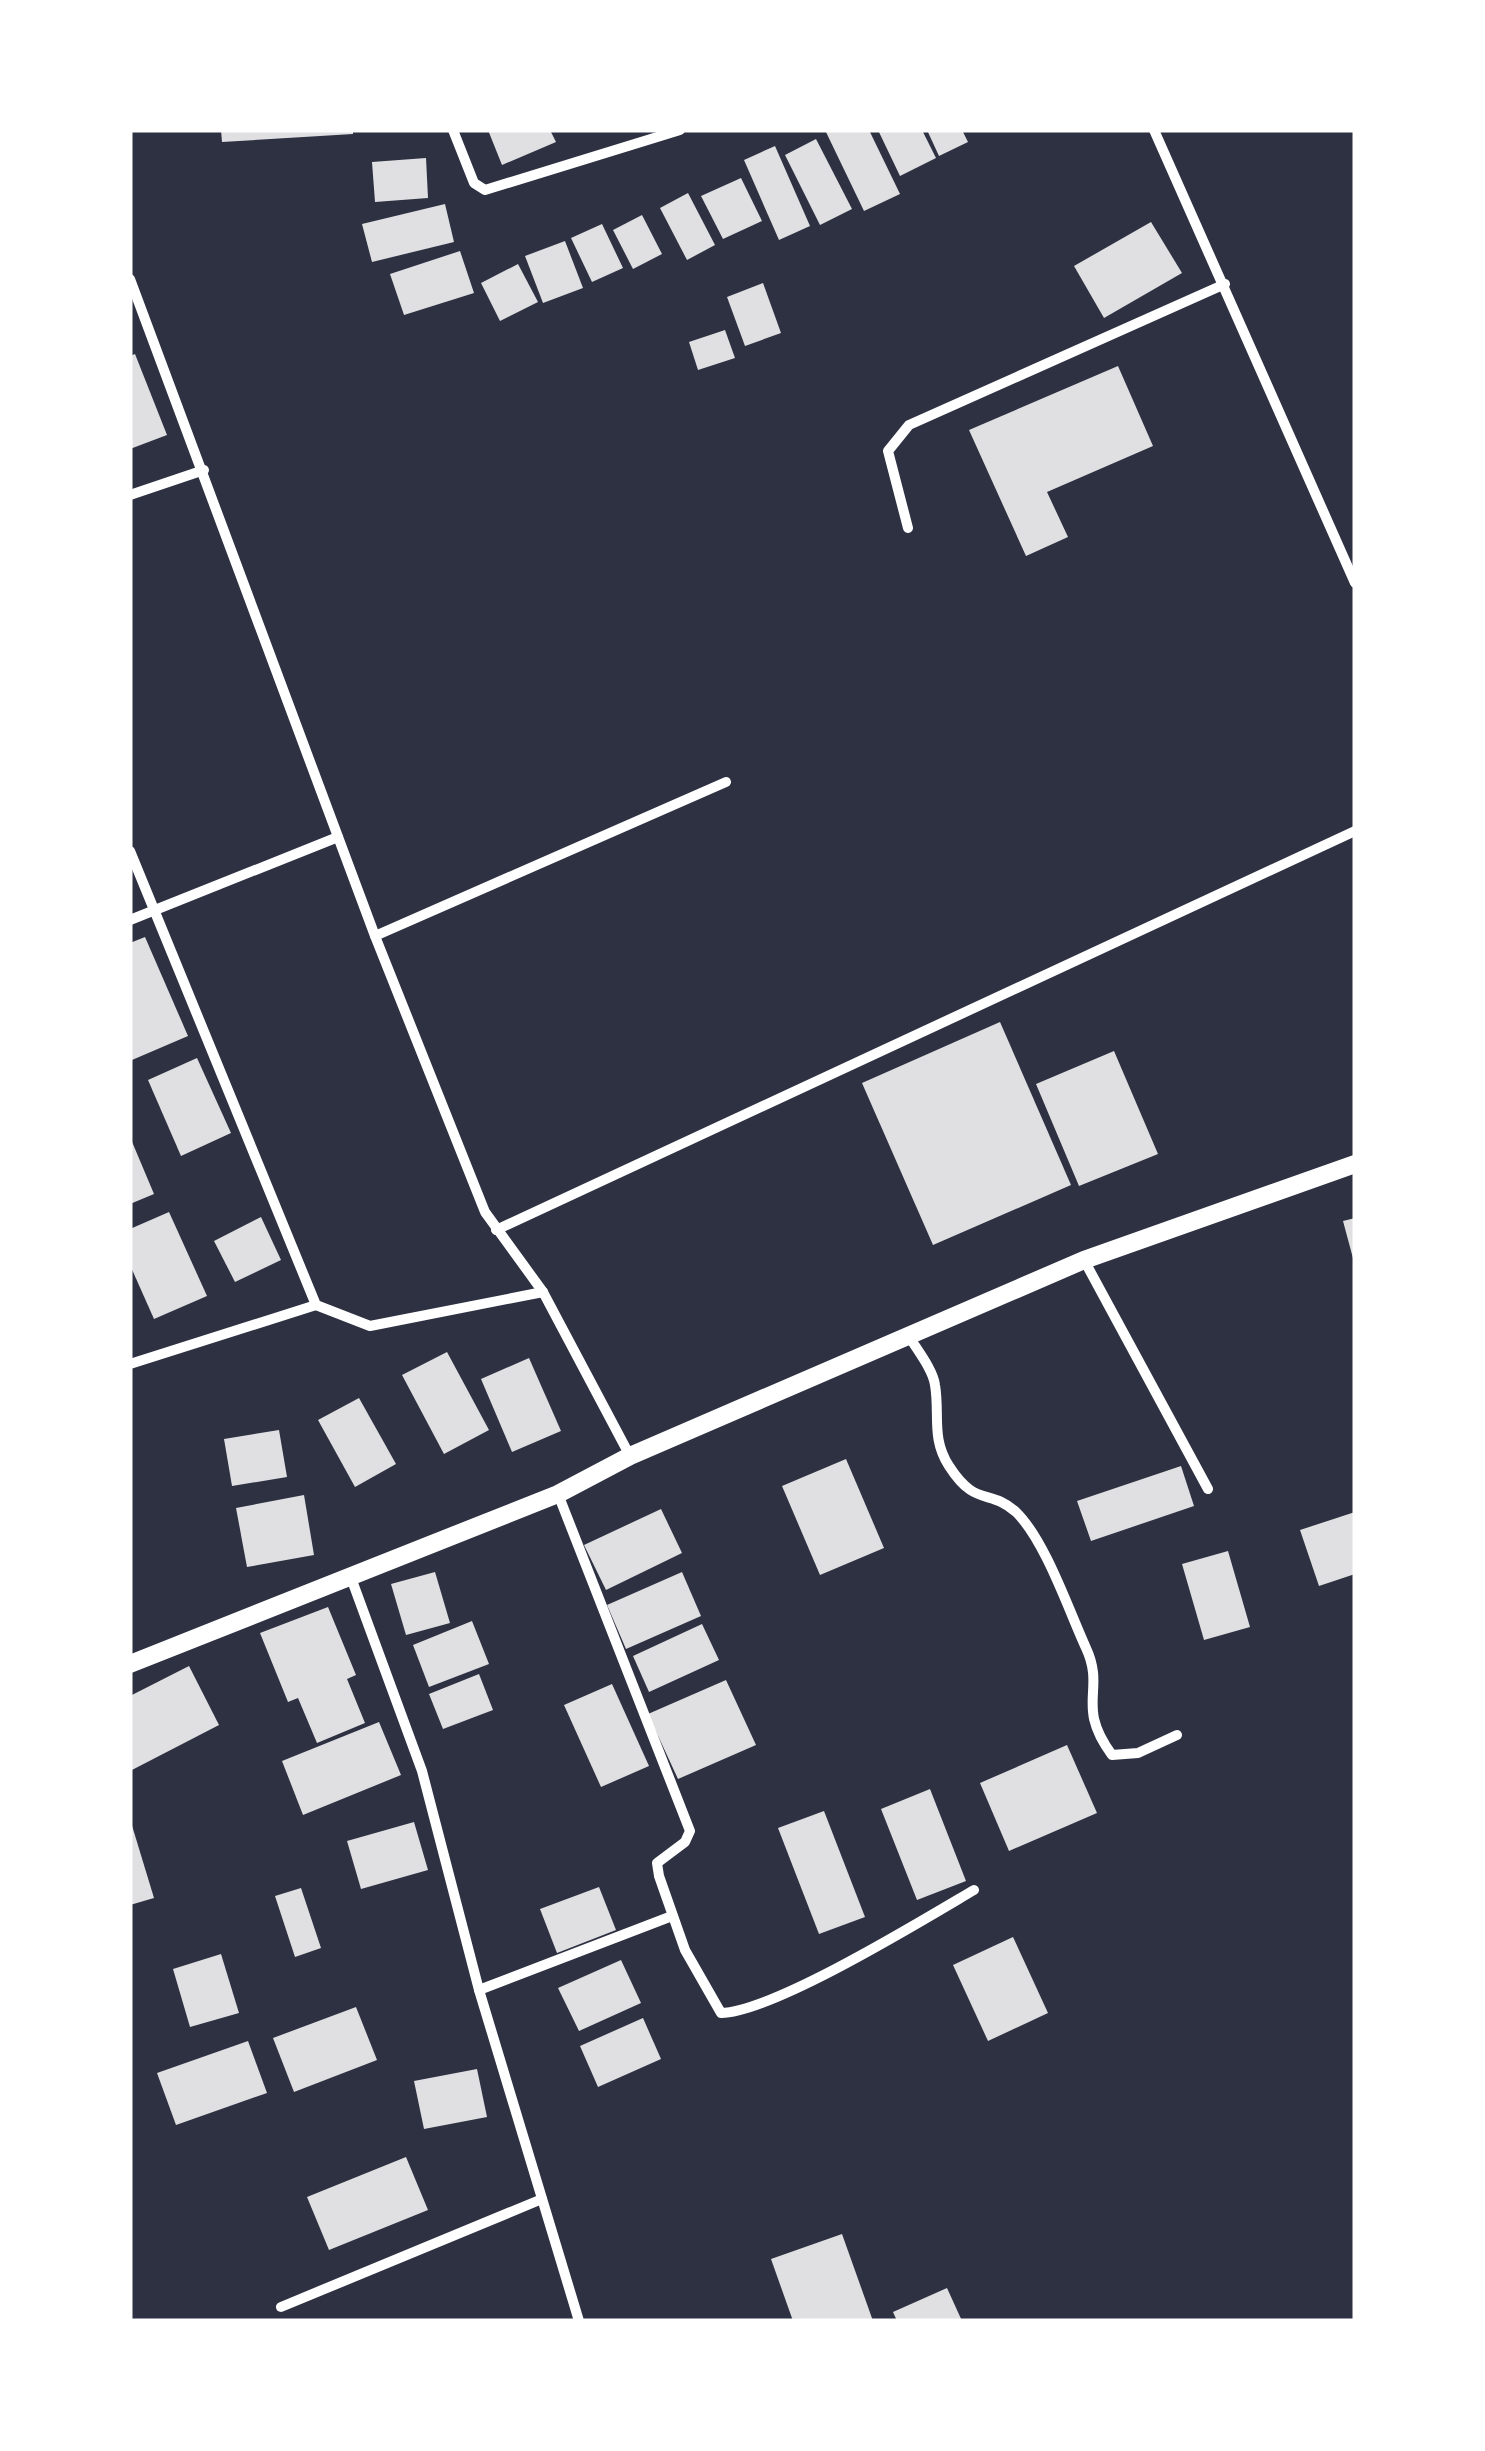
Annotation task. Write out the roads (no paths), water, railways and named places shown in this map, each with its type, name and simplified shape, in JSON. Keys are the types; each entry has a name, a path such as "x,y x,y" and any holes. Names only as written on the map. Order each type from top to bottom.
{"street":[{"path":"453,130 474,183 485,190 680,130"},
{"path":"1154,130 1355,583"},
{"path":"130,279 375,936 496,1230 543,1292 630,1456"},
{"path":"908,528 888,450 909,425 1225,284"},
{"path":"130,494 204,470"},
{"path":"375,936 726,782"},
{"path":"496,1230 1355,831"},
{"path":"130,920 338,837"},
{"path":"130,851 316,1305"},
{"path":"130,1664 558,1494 630,1456 1084,1260 1355,1164"},
{"path":"1084,1260 1208,1489"},
{"path":"130,1364 316,1305 370,1326 543,1292"},
{"path":"910,1338 936,1384 934,1425 947,1463 967,1492 1016,1512 1048,1568 1096,1673 1089,1712 1102,1741 1112,1755 1122,1757 1177,1735"},
{"path":"558,1494 690,1831 685,1842 658,1863 672,1916 712,2004 721,2013 734,2013 870,1949 974,1890"},
{"path":"350,1576 422,1771 479,1990 579,2321"},
{"path":"479,1990 672,1916"},
{"path":"281,2307 542,2199"}]}
